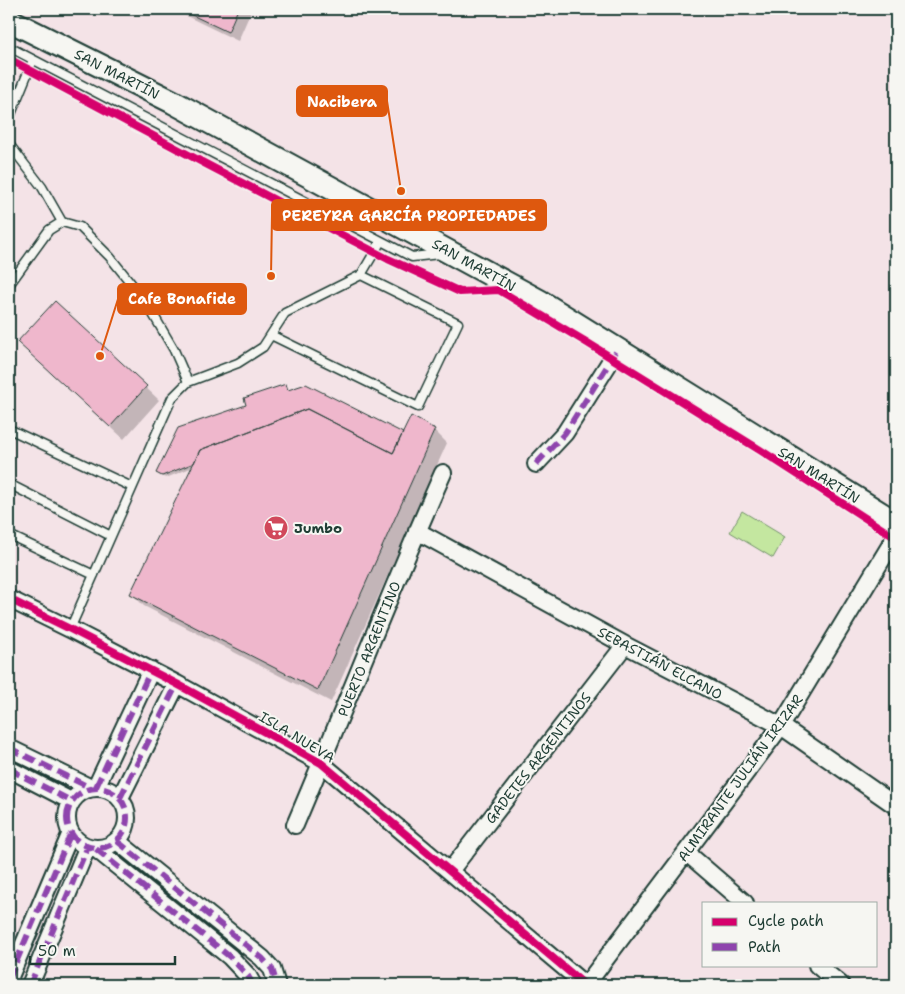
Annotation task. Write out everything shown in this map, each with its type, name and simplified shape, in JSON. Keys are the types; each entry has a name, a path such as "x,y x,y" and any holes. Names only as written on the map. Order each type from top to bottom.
{"main road":[{"name":"SAN MARTÍN","path":"9,20 173,102 541,302 896,523"}],"street":[{"path":"536,464 565,433 618,350"},
{"name":"PUERTO ARGENTINO","path":"295,825 443,472"},
{"name":"SEBASTIÁN ELCANO","path":"417,531 625,645 781,726 896,806"},
{"name":"ALMIRANTE JULIÁN IRIZAR","path":"585,985 687,853 781,726 896,536"},
{"name":"ISLA NUEVA","path":"9,599 151,670 322,763 585,985"},
{"name":"GADETES ARGENTINOS","path":"450,871 625,645"},
{"path":"9,979 70,835 66,818 71,801 80,793 93,787 151,670"},
{"path":"120,798 177,684"},
{"path":"9,748 93,787 109,790 120,798 127,812 126,828 118,841 108,847 92,849"},
{"path":"9,769 71,801"},
{"path":"70,835 92,849 230,957 248,976 253,985"},
{"path":"118,841 262,958 272,968 277,985"},
{"path":"30,985 92,849"},
{"path":"687,853 744,902"},
{"path":"818,966 841,985"}],"lane":[{"path":"9,47 412,257 453,253"},
{"path":"9,119 33,60"},
{"path":"9,144 42,187 62,222 80,227 110,257 146,302 174,350 188,382"},
{"path":"9,285 49,230 62,222"},
{"path":"70,628 172,398 188,382 238,363 263,347 285,313 361,275 381,241"},
{"path":"271,335 418,407 458,323 361,275"},
{"path":"9,429 132,487"},
{"path":"9,484 111,536"},
{"path":"9,535 94,575"}],"green space":[{"path":"742,511 785,537 773,558 730,532"}],"building":[{"path":"179,9 238,9 228,32"},
{"path":"55,301 147,386 110,427 17,342"},
{"path":"286,384 288,390 306,384 403,433 393,453 307,409 200,450 194,463 162,476 156,473 178,428 246,405 244,398"},
{"name":"Jumbo","path":"307,409 393,453 411,416 435,429 318,690 130,594 200,450"}],"marked path":[{"path":"536,464 565,433 618,349"},
{"path":"96,787 151,670"},
{"path":"120,798 177,684"},
{"path":"9,748 91,788"},
{"path":"9,769 71,801"},
{"path":"91,788 103,788 119,796 125,806 127,818 125,830 119,840 103,848 91,848 75,840 67,824 67,812 75,796 91,788"},
{"path":"9,979 70,835"},
{"path":"117,841 262,958 272,969 277,985"},
{"path":"30,985 87,848"},
{"path":"96,849 230,957 248,976 253,985"}],"cycle path":[{"path":"9,59 388,259 460,292 499,290 760,450 896,538"},
{"path":"9,599 177,684 321,763 585,985"}],"place":[{"name":"Nacibera","path":"401,191"},
{"name":"PEREYRA GARCÍA PROPIEDADES","path":"271,276"},
{"name":"Cafe Bonafide","path":"100,356"},
{"name":"Jumbo","path":"276,528"}]}
